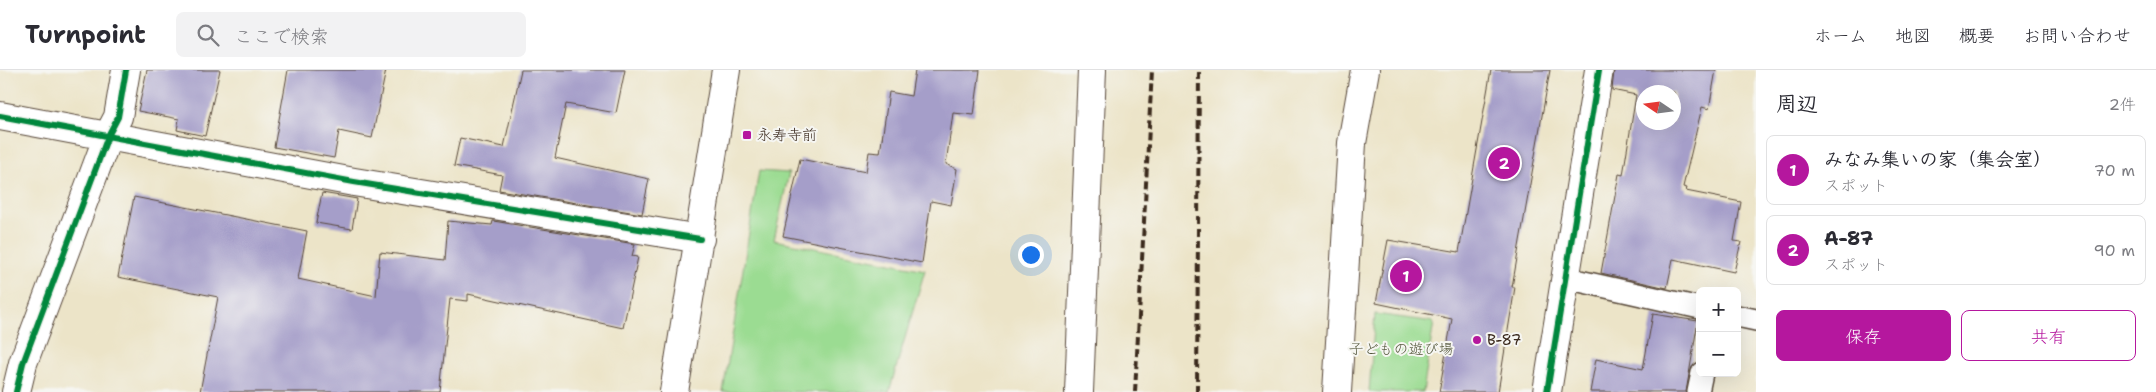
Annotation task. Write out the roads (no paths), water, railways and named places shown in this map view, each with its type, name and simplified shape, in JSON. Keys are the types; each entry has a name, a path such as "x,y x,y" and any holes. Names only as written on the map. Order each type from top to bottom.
{"street":[{"path":"16,392 23,363 108,136 118,117 126,70"},
{"path":"674,392 726,70"},
{"path":"1079,392 1092,70"},
{"path":"1336,392 1352,143 1365,70"},
{"path":"1547,392 1599,70"},
{"path":"0,116 354,182 700,239"}],"lane":[{"path":"1566,278 1696,307"},
{"path":"1741,317 1756,320"},
{"path":"1698,392 1701,377"}],"railway":[{"path":"1135,392 1152,70"},
{"path":"1197,392 1199,70"}],"place":[{"name":"永寿寺前","path":"747,135"},
{"name":"A-87","path":"1504,163"},
{"name":"みなみ集いの家（集会室）","path":"1406,276"},
{"name":"B-87","path":"1477,340"}],"park label":[{"name":"子どもの遊び場","path":"1401,349"}]}
